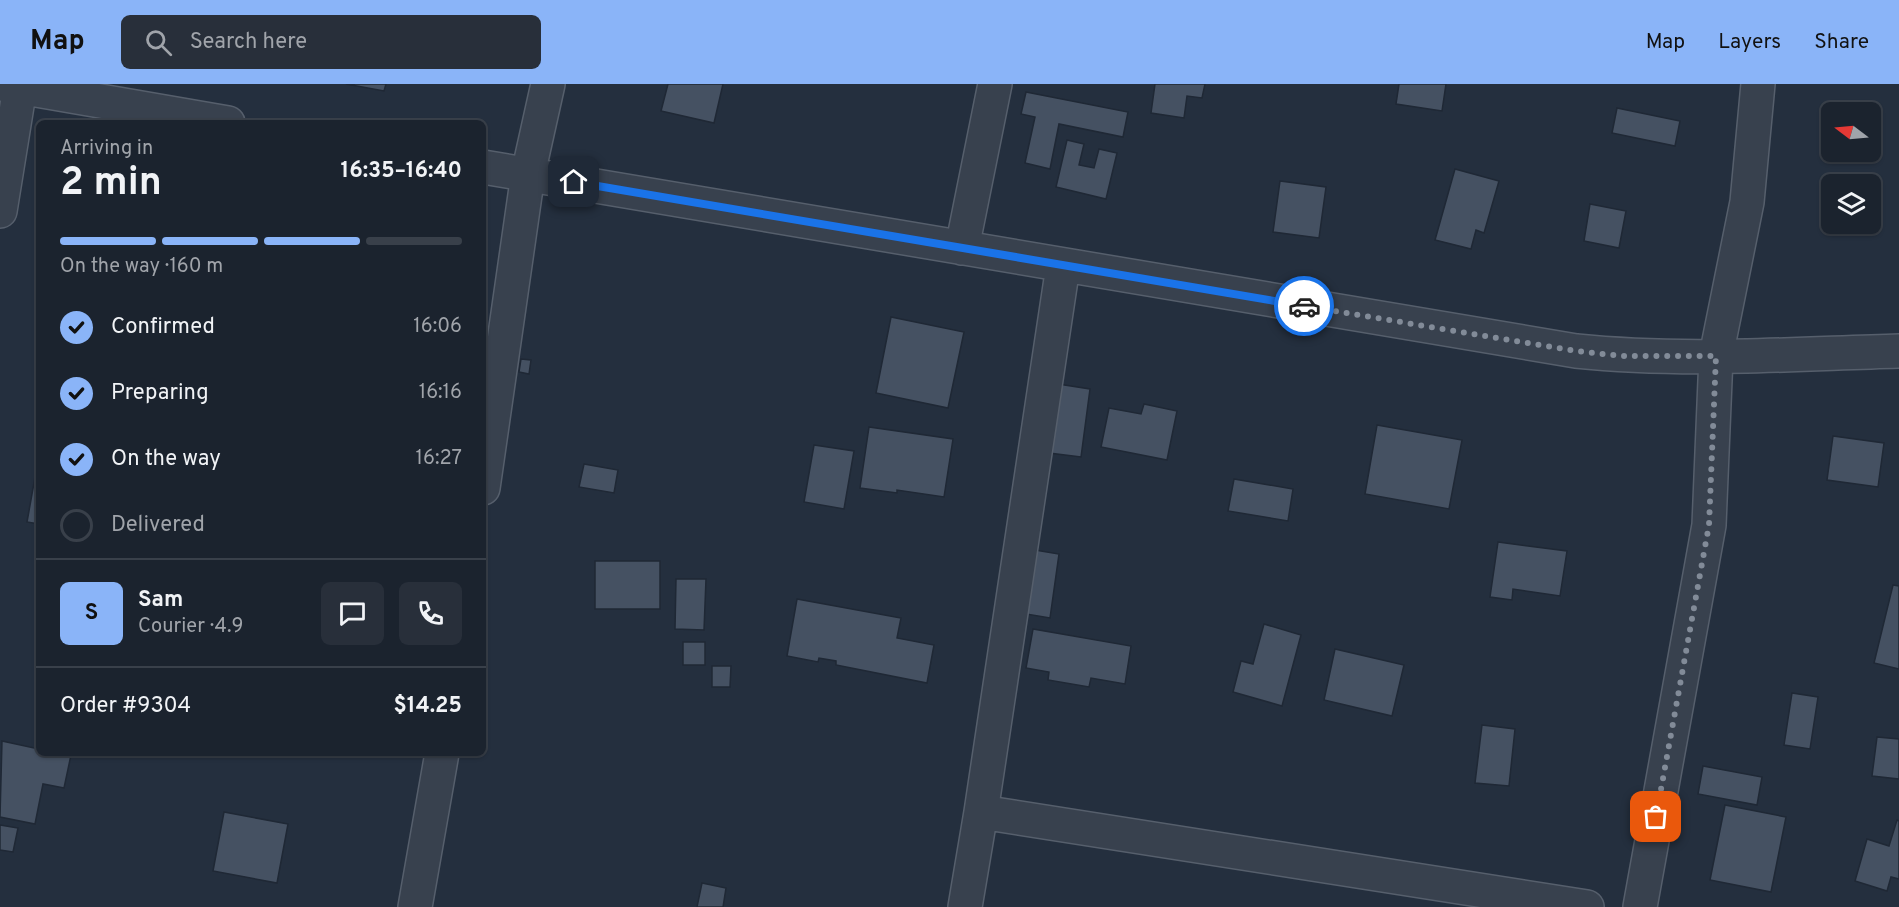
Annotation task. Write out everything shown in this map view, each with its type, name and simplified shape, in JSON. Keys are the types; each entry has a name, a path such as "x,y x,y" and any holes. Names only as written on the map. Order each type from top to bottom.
{"street":[{"path":"486,467 528,174 548,84"},
{"path":"962,248 995,84"},
{"path":"1640,907 1709,525 1716,356 1748,202 1758,84"},
{"path":"0,211 11,86 106,93 216,120"},
{"path":"486,167 1576,351 1622,356 1899,351"},
{"path":"964,907 981,812 1063,266"},
{"path":"415,907 441,756"},
{"path":"981,812 1587,907"}],"building":[{"path":"346,84 386,84 384,91"},
{"path":"668,84 723,84 714,123 661,111"},
{"path":"1155,84 1205,84 1202,98 1187,96 1184,118 1151,113"},
{"path":"1399,84 1446,84 1442,111 1396,104"},
{"path":"1026,92 1128,112 1123,137 1059,124 1050,169 1025,163 1035,117 1021,114"},
{"path":"1617,108 1680,121 1675,146 1612,133"},
{"path":"1067,140 1084,144 1079,165 1094,168 1099,149 1117,153 1106,199 1056,187"},
{"path":"1455,169 1499,181 1484,233 1476,230 1471,249 1435,240"},
{"path":"1280,181 1326,187 1319,238 1273,232"},
{"path":"1590,204 1626,211 1619,248 1584,241"},
{"path":"891,317 964,332 948,408 876,393"},
{"path":"521,359 531,360 529,374 519,372"},
{"path":"1058,384 1090,389 1081,457 1049,453"},
{"path":"1144,404 1177,411 1167,460 1101,447 1109,408 1141,414"},
{"path":"1377,425 1462,440 1449,509 1365,494"},
{"path":"869,427 953,439 944,497 897,490 897,493 860,488"},
{"path":"1833,436 1884,443 1878,487 1827,480"},
{"path":"814,445 854,451 844,509 804,502"},
{"path":"584,464 618,470 614,493 579,487"},
{"path":"36,472 36,524 27,522"},
{"path":"1234,479 1293,489 1288,521 1228,511"},
{"path":"1498,542 1567,551 1560,596 1513,589 1512,600 1490,597"},
{"path":"1035,550 1059,554 1050,618 1026,614"},
{"path":"595,561 660,561 660,609 595,609"},
{"path":"676,579 706,579 704,630 675,629"},
{"path":"1893,585 1899,586 1899,669 1874,663"},
{"path":"797,599 901,618 897,638 934,645 927,683 836,665 836,661 819,658 818,662 787,656"},
{"path":"1264,624 1301,635 1282,706 1233,692 1241,661 1253,664"},
{"path":"1033,629 1131,646 1125,684 1091,678 1089,687 1048,680 1049,672 1026,668"},
{"path":"683,642 705,642 705,665 683,665"},
{"path":"1335,649 1404,665 1392,716 1324,700"},
{"path":"712,666 731,666 730,687 712,687"},
{"path":"1792,693 1818,697 1810,749 1784,745"},
{"path":"1482,725 1515,729 1509,786 1475,783"},
{"path":"1877,737 1899,739 1899,779 1872,776"},
{"path":"2,741 36,748 36,756 71,756 64,788 43,784 35,824 0,817"},
{"path":"1703,766 1762,777 1757,805 1698,794"},
{"path":"1725,805 1786,817 1771,892 1710,880"},
{"path":"224,812 288,824 277,883 213,871"},
{"path":"1897,820 1899,821 1899,879 1891,877 1887,891 1855,881 1867,839 1889,846"},
{"path":"0,825 18,828 13,852 0,850"},
{"path":"702,883 726,888 723,907 697,907"}],"way so far":[{"path":"1304,306 1576,351 1622,356 1716,356 1709,525 1656,817"}],"route":[{"path":"574,182 1304,306"}]}
